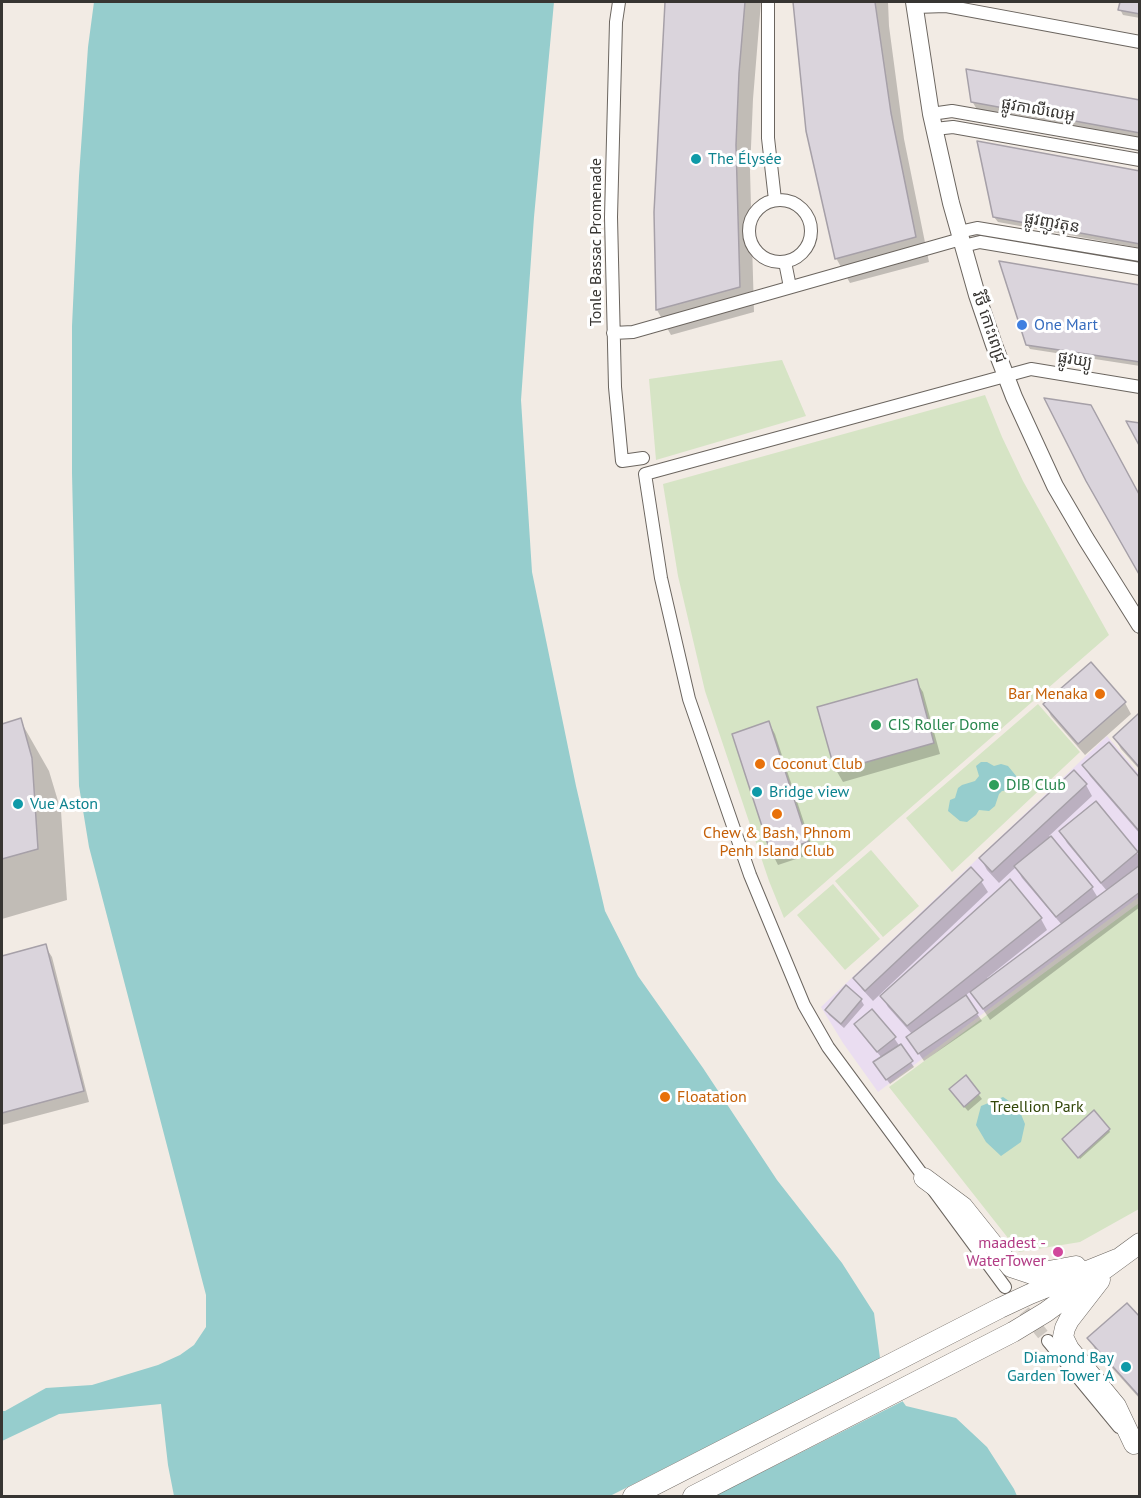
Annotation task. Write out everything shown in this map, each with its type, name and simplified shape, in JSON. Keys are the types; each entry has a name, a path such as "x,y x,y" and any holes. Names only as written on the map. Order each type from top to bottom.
{"main road":[{"name":"វិថី កោះពេជ្រ","path":"915,4 933,122 961,239 977,295 1005,375 1056,486 1140,625"},
{"path":"924,1178 963,1207 1005,1262 1017,1270 1032,1274 1117,1259"},
{"path":"693,1497 996,1341 1046,1312 1140,1243"},
{"path":"633,1497 1029,1294 1117,1259"},
{"path":"1117,1259 1069,1320 1064,1338 1070,1349 1116,1406 1138,1445"}],"street":[{"name":"Tonle Bassac Promenade","path":"619,2 616,22 611,217 615,387 622,461 643,458"},
{"path":"768,2 768,138 775,200"},
{"path":"915,4 946,6 1140,42"},
{"name":"ផ្លូវកាលីលេអូ","path":"933,122 952,111 1140,144"},
{"name":"ផ្លូវកាលីលេអូ","path":"933,122 1140,160"},
{"path":"775,200 789,201 797,205 803,210 811,225 809,243 797,257 785,262 763,258 751,244 749,235 749,226 757,210 764,204 775,200"},
{"name":"ផ្លូវញូវតុន","path":"961,239 977,228 1140,255"},
{"path":"613,333 633,332 961,239"},
{"name":"ផ្លូវញូវតុន","path":"961,239 1140,269"},
{"path":"785,262 790,287"},
{"name":"ផ្លូវឃ្យូ","path":"924,1178 828,1047 804,1005 750,875 689,699 661,578 645,474 1031,369 1140,387"},
{"path":"924,1178 1005,1287"},
{"path":"1048,1341 1138,1445"}],"shaded area":[{"path":"1107,736 1139,774 1139,897 878,1092 821,1007"}],"green space":[{"path":"782,360 806,416 656,460 649,379"},
{"path":"985,395 1023,481 1109,635 784,918 769,881 705,691 678,576 663,484"},
{"name":"DIB Club","path":"1038,704 1080,752 952,872 906,818"},
{"path":"871,850 919,906 883,937 835,881"},
{"path":"833,884 880,939 845,970 797,915"},
{"name":"Treellion Park","path":"1139,903 1139,1209 1080,1242 1019,1252 889,1087"}],"water":[{"path":"94,2 554,2 534,217 521,400 532,572 576,786 605,911 638,976 703,1068 777,1180 842,1263 874,1313 880,1358 891,1385 906,1406 956,1418 987,1447 1017,1496 174,1496 161,1404 59,1414 2,1441 2,1411 46,1388 92,1385 158,1365 180,1355 194,1345 206,1327 206,1295 89,847 79,786 72,473 72,326 79,176 88,47"},
{"path":"981,762 994,766 1001,764 1008,766 1017,777 1017,783 1010,790 999,794 995,806 989,811 979,810 967,822 960,821 948,811 950,800 955,798 958,788 975,781 979,776 976,766"},
{"path":"1003,1097 1018,1107 1025,1124 1021,1142 1001,1156 986,1142 976,1125 981,1106"}],"pier":[{"path":"883,1357 894,1383 905,1400 715,1496 610,1496"}],"building":[{"name":"The Élysée","path":"665,2 745,2 736,145 740,287 656,310 654,212"},
{"path":"793,2 875,2 891,113 916,237 835,259 806,131"},
{"path":"1120,2 1140,2 1140,14 1118,10"},
{"path":"966,69 1140,100 1140,133 971,102"},
{"path":"977,141 1140,171 1140,244 993,217"},
{"path":"999,261 1140,285 1140,362 1026,345"},
{"path":"1044,398 1091,405 1140,496 1140,576 1086,481"},
{"path":"1126,421 1140,423 1140,447"},
{"path":"1091,662 1126,702 1078,744 1043,704"},
{"name":"CIS Roller Dome","path":"917,679 934,743 835,771 817,707"},
{"path":"1138,714 1140,716 1140,768 1113,737"},
{"name":"Vue Aston","path":"21,718 32,758 38,849 2,859 2,724"},
{"path":"769,721 808,842 771,854 732,734"},
{"path":"1109,742 1140,778 1140,832 1082,765"},
{"path":"1074,770 1087,784 992,872 979,858"},
{"path":"1096,801 1138,852 1101,883 1059,831"},
{"path":"1051,836 1093,887 1056,917 1014,866"},
{"path":"1140,865 1140,892 983,1009 970,992"},
{"path":"971,867 983,880 865,991 853,978"},
{"path":"1010,879 1042,918 907,1026 880,996"},
{"path":"46,944 84,1091 2,1113 2,956"},
{"path":"846,985 862,999 841,1024 825,1010"},
{"path":"966,995 978,1013 918,1054 906,1037"},
{"path":"872,1009 896,1037 877,1052 854,1024"},
{"path":"901,1044 913,1061 886,1080 873,1062"},
{"path":"966,1075 980,1093 964,1107 949,1089"},
{"path":"1094,1110 1110,1129 1078,1158 1062,1139"},
{"name":"Diamond Bay Garden Tower A","path":"1127,1303 1140,1317 1140,1397 1087,1338"}],"tunnel":[{"path":"1013,1297 1048,1341"}],"place":[{"name":"The Élysée","path":"696,159"},
{"name":"One Mart","path":"1022,325"},
{"name":"Bar Menaka","path":"1100,694"},
{"name":"CIS Roller Dome","path":"876,725"},
{"name":"Coconut Club","path":"760,764"},
{"name":"DIB Club","path":"994,785"},
{"name":"Bridge view","path":"757,792"},
{"name":"Vue Aston","path":"18,804"},
{"name":"Chew & Bash, Phnom Penh Island Club","path":"777,814"},
{"name":"Floatation","path":"665,1097"},
{"name":"maadest - WaterTower","path":"1058,1252"},
{"name":"Diamond Bay Garden Tower A","path":"1126,1367"}]}
